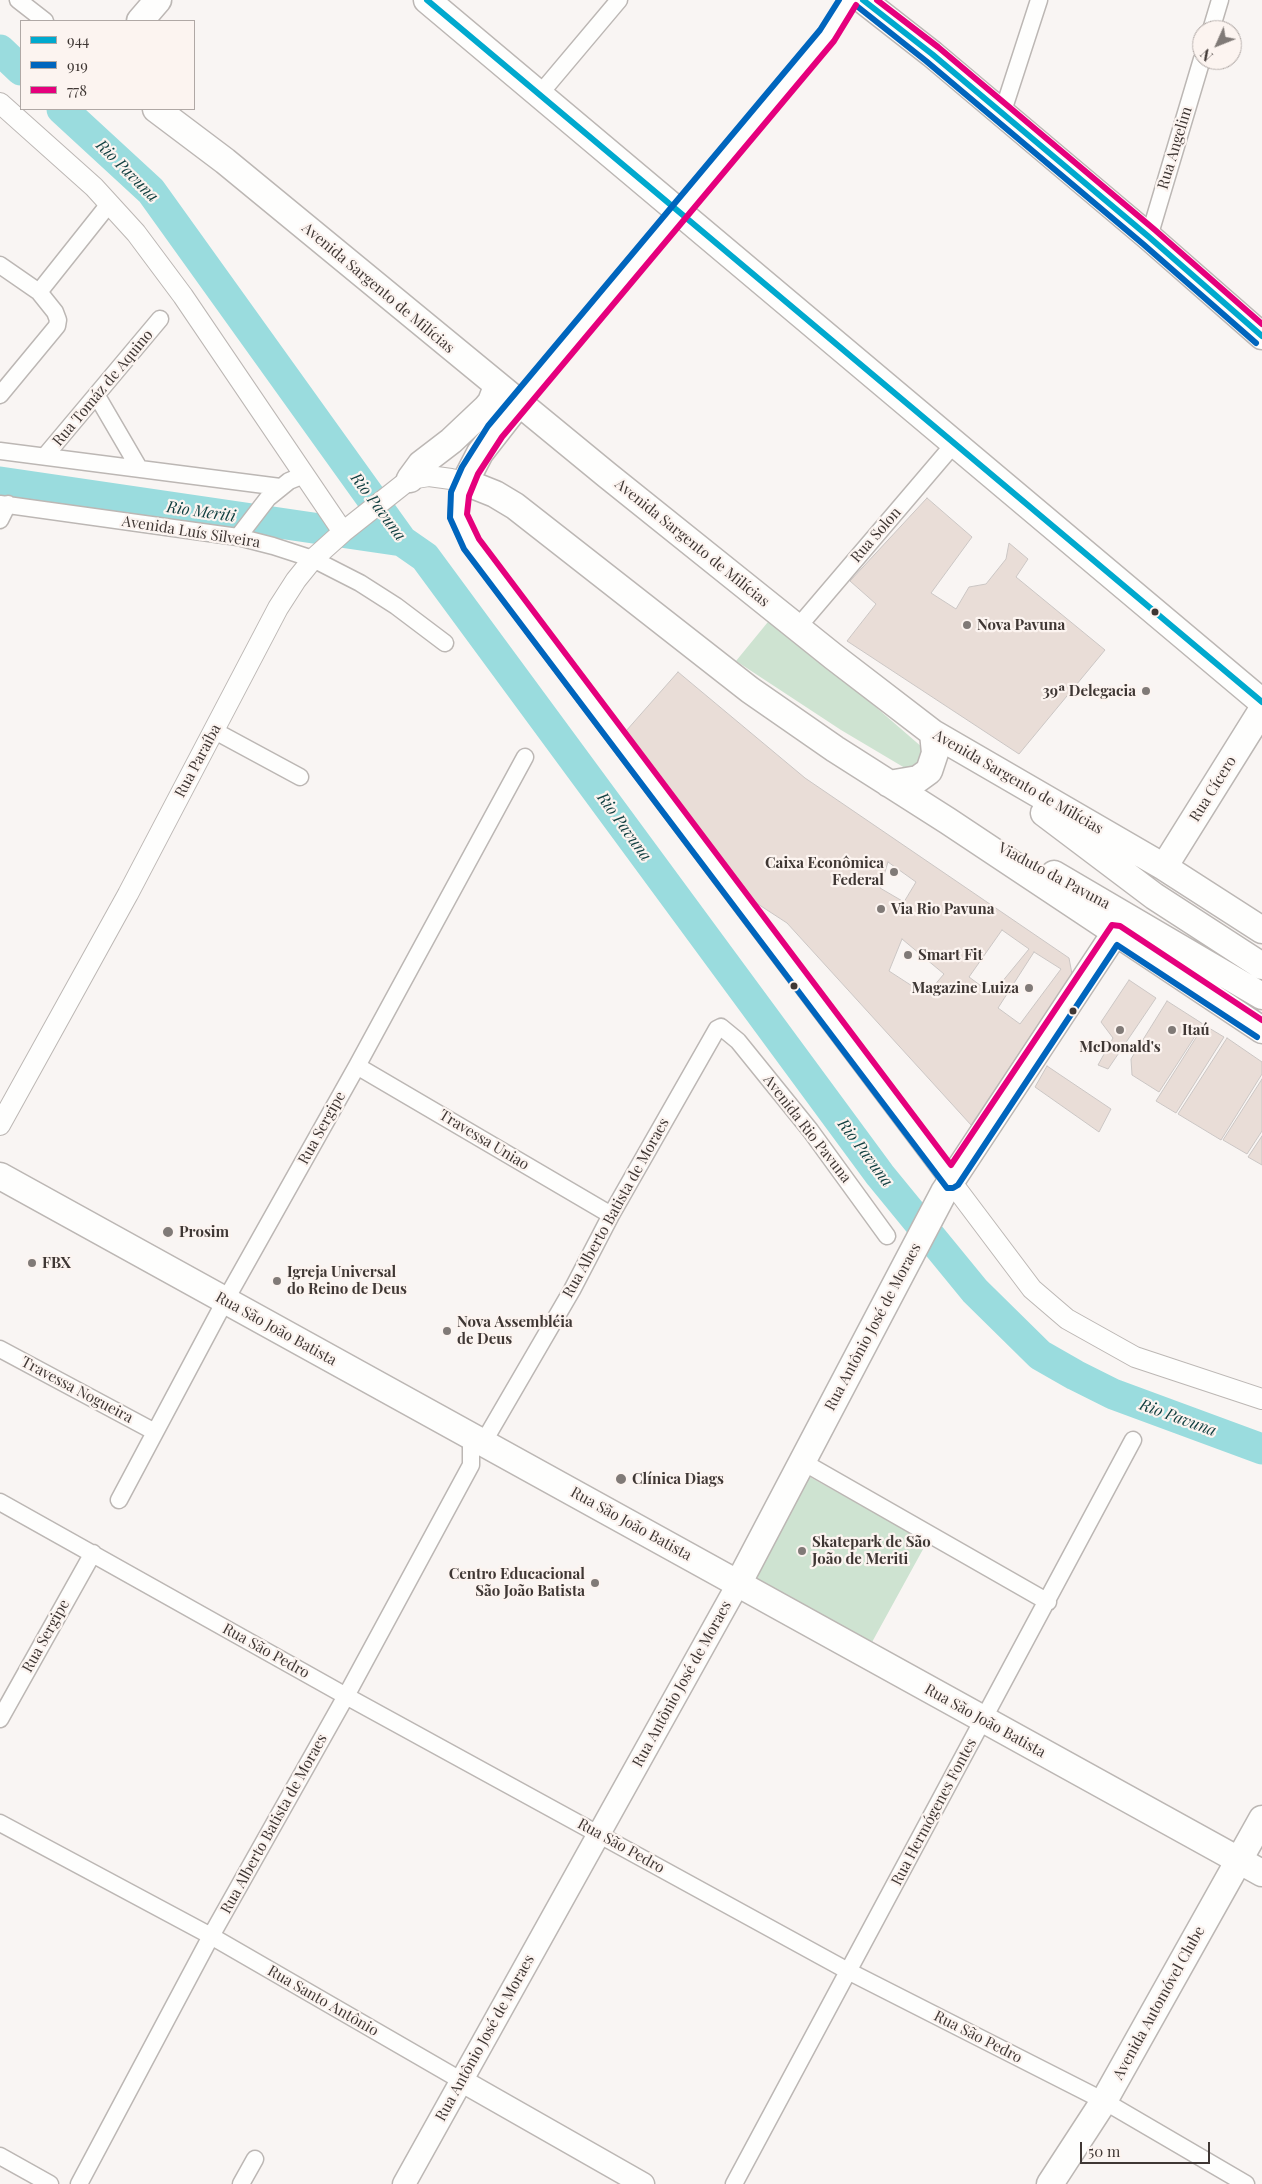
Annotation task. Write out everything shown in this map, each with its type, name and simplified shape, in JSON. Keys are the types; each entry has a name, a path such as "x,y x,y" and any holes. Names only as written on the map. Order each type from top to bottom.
{"main road":[{"path":"141,20 158,0"},
{"path":"427,0 539,95 681,211 954,444 1262,702"},
{"path":"864,0 1149,237 1262,336"},
{"name":"Avenida Sargento de Milícias","path":"157,110 225,161 497,386 933,733 1164,867 1262,930"},
{"path":"410,479 421,464 451,441 486,408 491,402 497,386"},
{"path":"519,403 485,446 465,482 495,494 516,506 750,690 889,784 918,779 929,771 935,753 933,733"},
{"name":"Rua Cícero","path":"1164,867 1262,710"},
{"path":"979,759 1046,815 1154,896 1262,966"},
{"name":"Viaduto da Pavuna","path":"889,784 948,821 1024,858 1125,926 1262,996"},
{"path":"946,1188 1125,926 1262,1030"},
{"name":"Rua São João Batista","path":"0,1176 225,1301 481,1449 738,1584 1251,1866"},
{"name":"Rua Antônio José de Moraes","path":"404,2184 738,1584 946,1188"},
{"name":"Avenida Automóvel Clube","path":"1050,2184 1251,1866 1262,1819"},
{"name":"Rua Santo Antônio","path":"462,2081 643,2184"}],"street":[{"path":"18,0 44,20"},
{"path":"539,95 619,0"},
{"path":"519,403 827,35 849,0"},
{"path":"1002,114 1040,0"},
{"path":"1214,20 1220,0"},
{"name":"Rua Angelim","path":"1149,237 1199,70"},
{"path":"0,103 94,187 136,234 183,296 304,475 343,526"},
{"path":"39,292 109,204"},
{"path":"0,265 39,292 56,312 57,326 0,395"},
{"name":"Rua Tomáz de Aquino","path":"45,456 160,319"},
{"path":"97,396 139,468"},
{"name":"Rua Solon","path":"798,627 954,444"},
{"path":"0,450 139,468 274,492"},
{"path":"240,534 274,492 304,475"},
{"path":"410,479 429,476 465,482 460,494 458,514 472,544 946,1188 1032,1289 1067,1319 1135,1357 1262,1399"},
{"name":"Rua Paraíba","path":"0,1125 128,894 278,608 313,559 343,526 410,479"},
{"path":"0,520 4,504"},
{"name":"Avenida Luís Silveira","path":"4,504 240,534 313,559 360,583 396,606 445,643"},
{"path":"214,730 300,777"},
{"name":"Rua Sergipe","path":"119,1500 225,1301 357,1066 525,757"},
{"name":"Rua Alberto Batista de Moraes","path":"79,2184 211,1936 346,1696 481,1449 572,1290 611,1215 713,1033 721,1027"},
{"name":"Avenida Rio Pavuna","path":"721,1027 738,1041 810,1130 887,1236"},
{"name":"Travessa Uniao","path":"357,1066 611,1215"},
{"name":"Travessa Nogueira","path":"0,1349 155,1432"},
{"name":"Rua Hermógenes Fontes","path":"734,2184 1048,1602 1133,1440"},
{"path":"803,1462 1048,1602"},
{"name":"Rua São Pedro","path":"0,1502 346,1696 848,1971 1104,2101 1246,2184"},
{"name":"Rua Sergipe","path":"0,1719 93,1553"},
{"name":"Rua Santo Antônio","path":"0,1823 211,1936 462,2081"},
{"path":"0,2156 50,2184"},
{"path":"241,2184 255,2159"}],"green space":[{"path":"772,617 929,754 910,771 841,730 736,661"},
{"path":"810,1477 927,1542 871,1644 753,1579"}],"building":[{"name":"Nova Pavuna","path":"927,498 972,537 931,593 956,609 969,587 986,584 1006,559 1009,543 1028,559 1016,577 1105,650 1019,754 847,641 876,604 850,581"},
{"name":"Via Rio Pavuna","path":"678,672 805,778 1069,958 1072,974 971,1125 787,923 744,895 626,731"},
{"name":"Caixa Econômica Federal","path":"888,862 916,882 904,902 880,888"},
{"path":"1002,930 1029,949 992,994 969,977"},
{"name":"Smart Fit","path":"902,939 944,974 926,995 889,971"},
{"name":"Magazine Luiza","path":"1034,952 1061,969 1020,1024 998,1008"},
{"name":"McDonald's","path":"1129,980 1156,998 1108,1069 1098,1065 1113,1038 1101,1022"},
{"path":"1167,1001 1203,1024 1159,1092 1132,1075 1131,1059"},
{"path":"1204,1025 1224,1037 1176,1113 1156,1101"},
{"path":"1227,1038 1262,1062 1262,1074 1221,1140 1178,1114"},
{"path":"1047,1066 1111,1109 1099,1132 1035,1087"},
{"path":"1262,1079 1262,1131 1247,1154 1223,1140"},
{"path":"1262,1136 1262,1165 1248,1157"}],"waterway":[{"name":"Rio Pavuna","path":"0,50 20,69"},
{"name":"Rio Pavuna","path":"63,110 151,191 402,541 425,557 880,1175 975,1291 1040,1355 1075,1375 1113,1394 1262,1449"},
{"name":"Rio Meriti","path":"0,482 402,541"}],"transit line":[{"name":"944","path":"427,0 1262,702"},
{"name":"919","path":"839,0 820,30 488,426 462,467 451,492 450,518 464,549 947,1188 953,1188 958,1185 1117,945 1257,1037"},
{"name":"944","path":"863,0 932,54 1149,237 1262,336"},
{"name":"778","path":"877,0 938,47 1155,230 1262,324"},
{"name":"778","path":"856,5 834,41 502,437 478,474 469,496 467,514 479,539 951,1165 1112,925 1120,926 1262,1020"},
{"name":"919","path":"858,7 926,61 1143,244 1256,343"}],"place":[{"name":"Nova Pavuna","path":"967,625"},
{"name":"39ª Delegacia","path":"1146,691"},
{"name":"Caixa Econômica Federal","path":"894,872"},
{"name":"Via Rio Pavuna","path":"881,909"},
{"name":"Smart Fit","path":"908,955"},
{"name":"Magazine Luiza","path":"1029,988"},
{"name":"McDonald's","path":"1120,1030"},
{"name":"Itaú","path":"1172,1030"},
{"name":"Prosim","path":"168,1232"},
{"name":"FBX","path":"32,1263"},
{"name":"Igreja Universal do Reino de Deus","path":"277,1281"},
{"name":"Nova Assembléia de Deus","path":"447,1331"},
{"name":"Clínica Diags","path":"621,1479"},
{"name":"Skatepark de São João de Meriti","path":"802,1551"},
{"name":"Centro Educacional São João Batista","path":"595,1583"}]}
